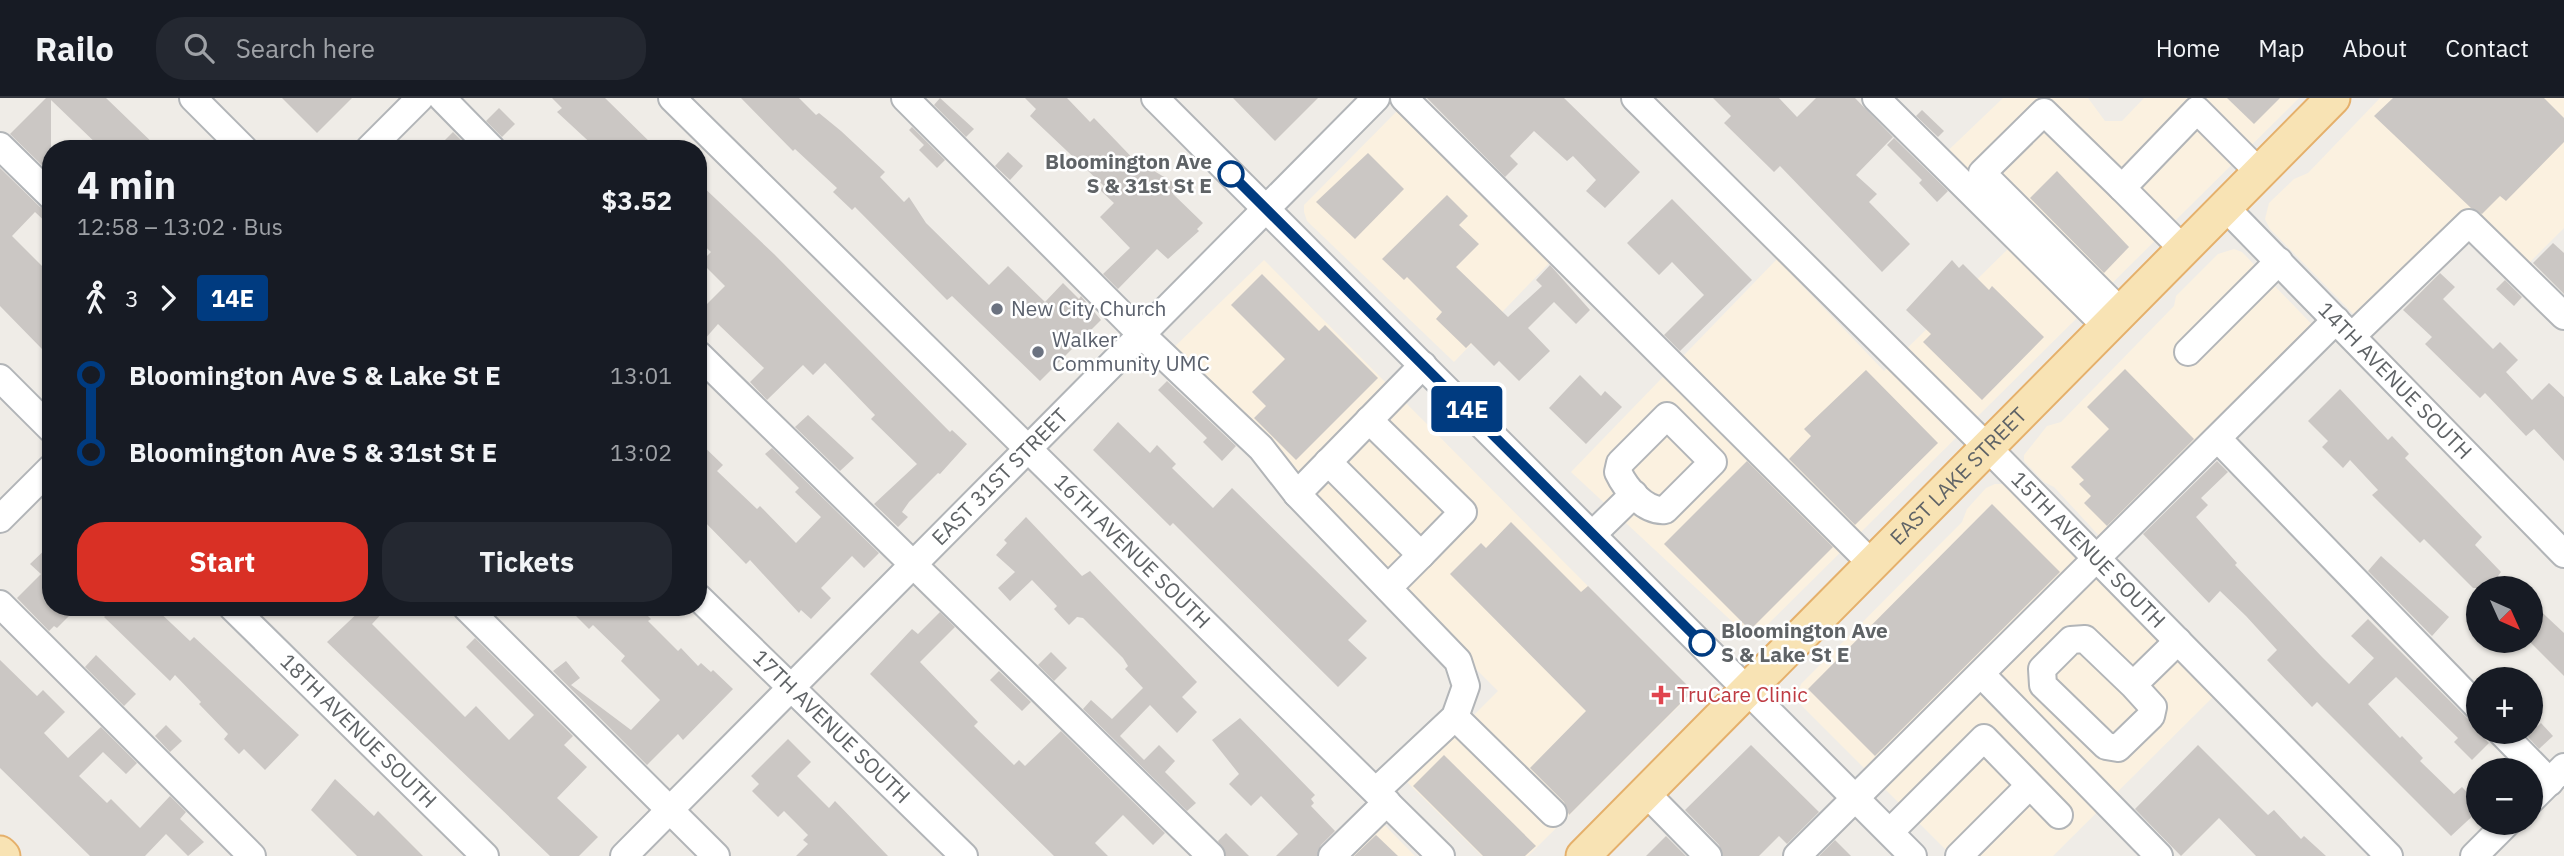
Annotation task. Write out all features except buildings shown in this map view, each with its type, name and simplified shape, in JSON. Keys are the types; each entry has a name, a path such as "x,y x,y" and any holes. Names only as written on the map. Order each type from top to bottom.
{"main road":[{"name":"EAST LAKE STREET","path":"1583,856 2333,98"}],"street":[{"path":"193,98 235,140"},
{"path":"378,140 421,98"},
{"path":"442,98 483,140"},
{"name":"16TH AVENUE SOUTH","path":"672,98 1441,856"},
{"path":"905,98 1142,335 1261,448 1297,494 1458,662 1466,686 1455,717 1332,856"},
{"path":"1154,98 1749,689 1913,856"},
{"name":"EAST 31ST STREET","path":"624,856 1031,449 1376,98"},
{"path":"1404,98 1872,564"},
{"name":"15TH AVENUE SOUTH","path":"1636,98 1987,447 2389,856"},
{"path":"1875,98 2113,319"},
{"path":"2122,188 2197,110 2259,172"},
{"path":"2113,319 1982,173 2043,112 2183,249"},
{"path":"0,146 42,187"},
{"name":"14TH AVENUE SOUTH","path":"2225,207 2564,554"},
{"path":"1797,856 2218,439 2469,223 2564,316"},
{"path":"2188,352 2279,261"},
{"path":"707,363 1211,856"},
{"path":"1297,494 1423,365"},
{"path":"0,378 42,420"},
{"path":"1369,421 1463,512 1388,588"},
{"path":"2218,439 2466,695"},
{"path":"1328,462 1421,555"},
{"path":"0,519 42,477"},
{"path":"1593,534 1634,494"},
{"path":"0,604 252,856"},
{"name":"17TH AVENUE SOUTH","path":"707,606 964,856"},
{"name":"18TH AVENUE SOUTH","path":"241,616 485,856"},
{"path":"475,616 716,856"},
{"path":"2133,685 2178,641"},
{"path":"1981,674 2160,856"},
{"path":"1455,717 1553,813"},
{"path":"1890,832 1984,738 2059,815"},
{"path":"2517,744 2557,774 2543,788"},
{"path":"1959,856 2029,786"},
{"path":"1646,793 1708,856"},
{"path":"2474,856 2495,835"}],"shaded area":[{"path":"2003,98 2088,98 2105,121 2122,121 2144,98 2299,98 1752,640 1571,472 1777,259 1884,371 2014,243 1935,163"},
{"path":"2380,98 2564,98 2564,228 2519,273 2473,226 2370,331 2270,229 2265,219 2269,203 2294,179 2308,173"},
{"path":"1405,103 1558,254 1454,362 1307,221 1304,212 1304,205"},
{"path":"2234,249 2242,252 2325,338 2115,553 2054,487 2044,482 2024,461 2024,455 2047,426 2061,422 2174,306 2176,296 2218,254"},
{"path":"1264,260 1693,692 1528,856 1482,856 1407,782 1498,691 1163,358"},
{"path":"2005,484 2213,697 2053,856 1952,856 1801,705 1798,693 1801,684 1962,522 1967,509 1986,488"},
{"path":"1369,809 1415,856 1322,856"}],"bus line":[{"name":"14E","path":"1231,174 1702,643"}],"place":[{"name":"Bloomington Ave S & 31st St E","path":"1231,174"},
{"name":"New City Church","path":"997,309"},
{"name":"Walker Community UMC","path":"1038,352"},
{"name":"Bloomington Ave S & Lake St E","path":"1702,643"},
{"name":"TruCare Clinic","path":"1661,695"}]}
